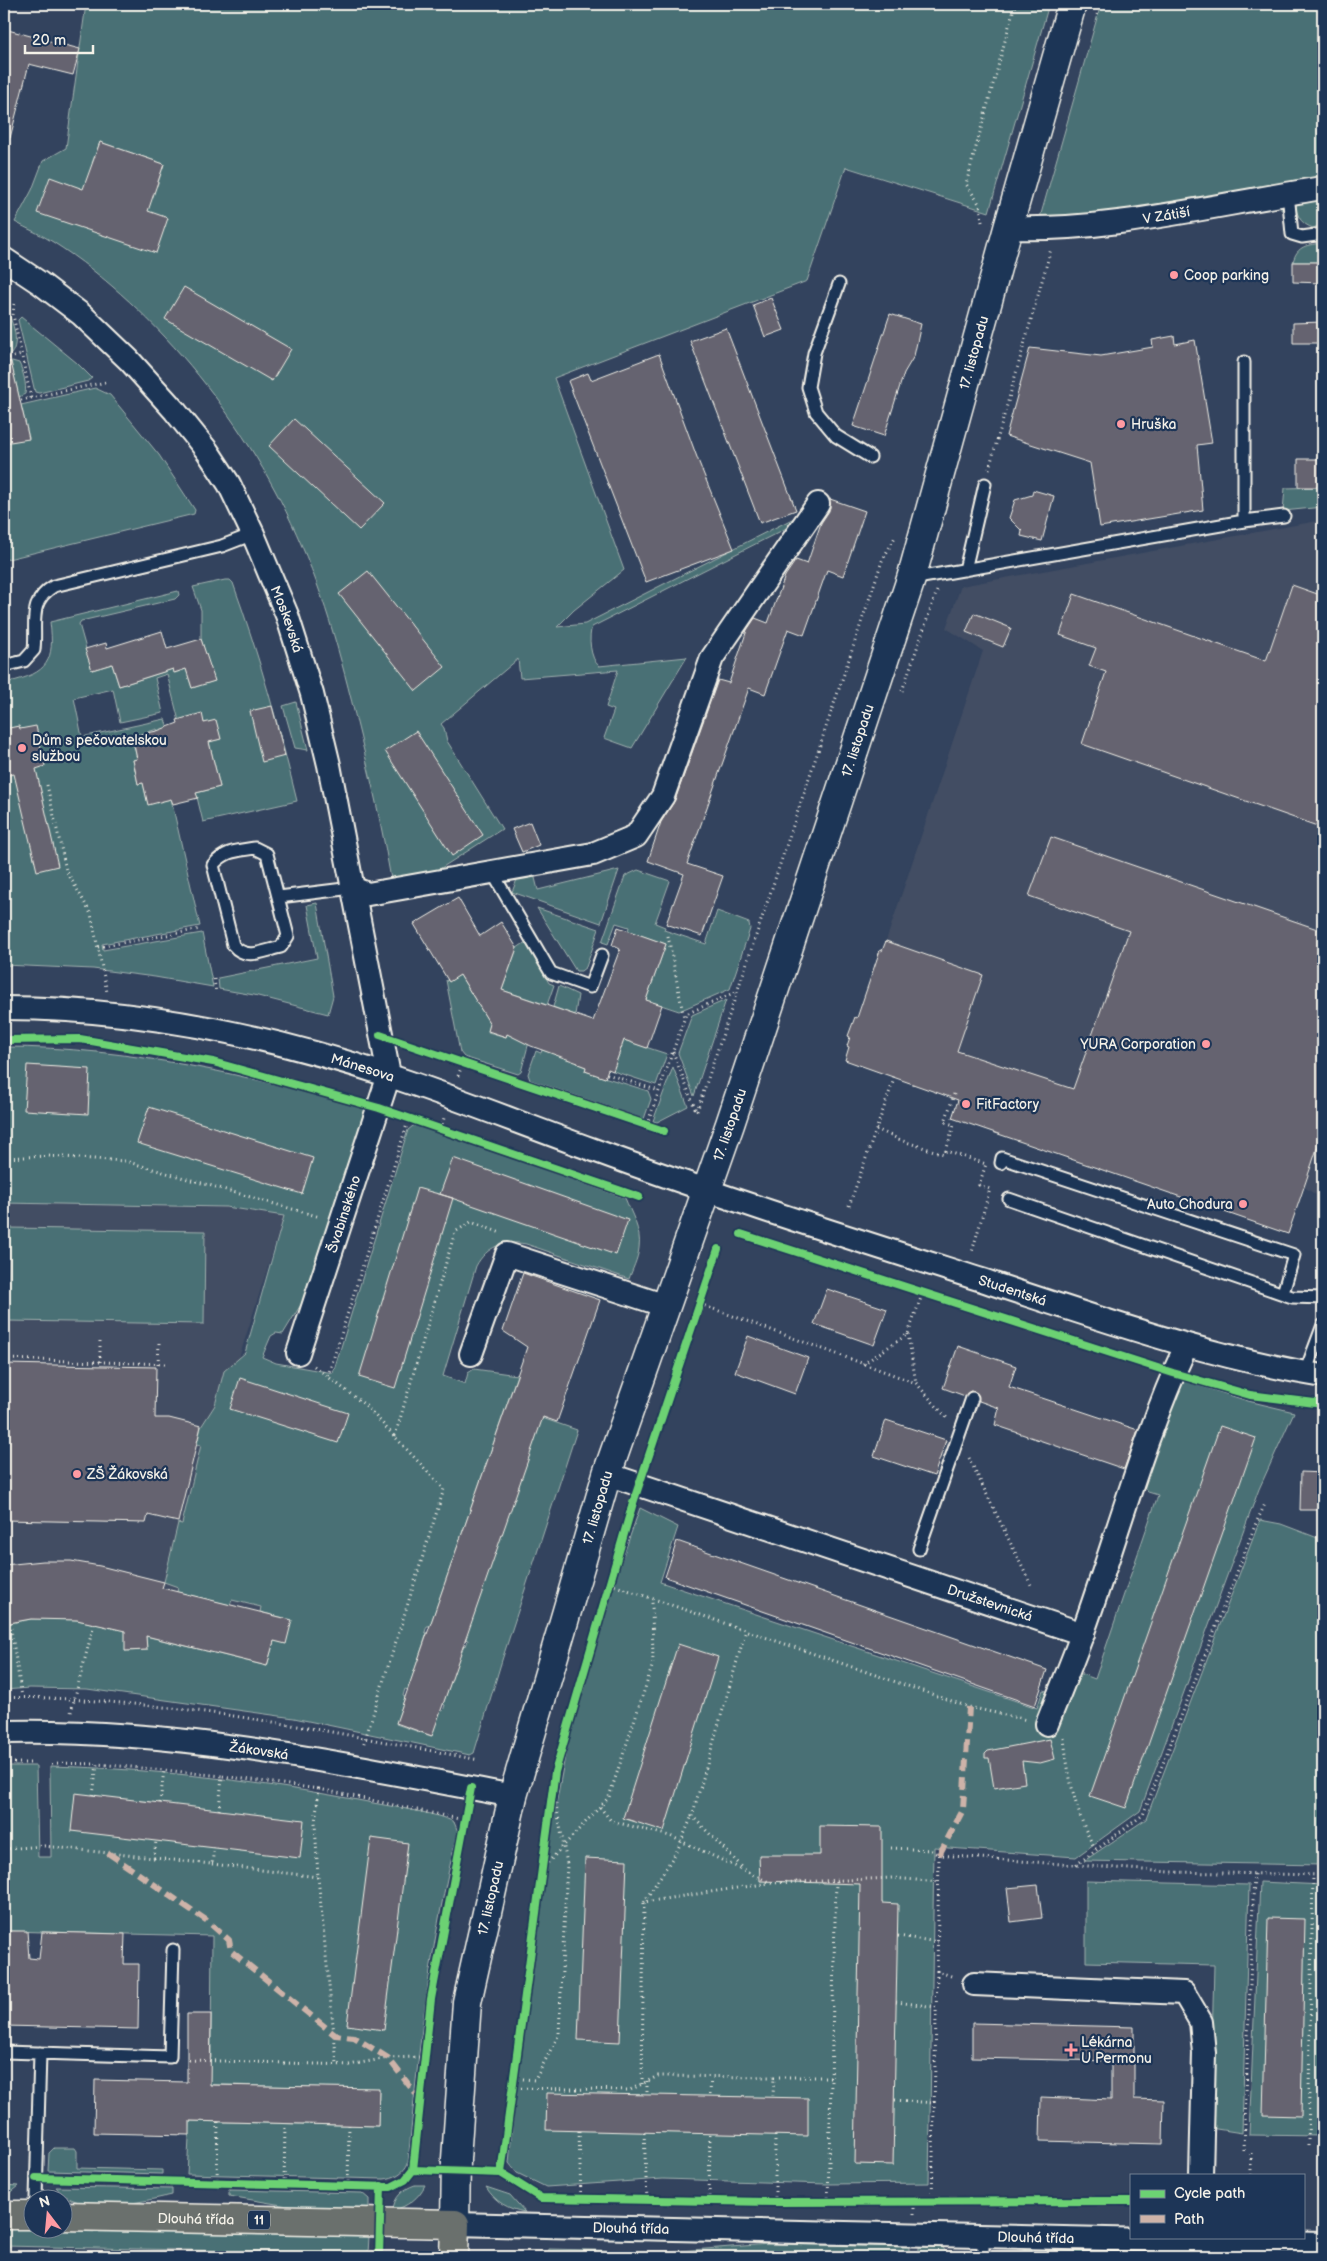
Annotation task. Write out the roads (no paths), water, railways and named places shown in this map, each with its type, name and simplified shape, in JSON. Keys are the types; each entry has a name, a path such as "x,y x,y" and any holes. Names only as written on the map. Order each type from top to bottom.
{"main road":[{"path":"4,2215 22,2215"},
{"name":"Dlouhá třída","path":"72,2216 454,2224"},
{"name":"17. listopadu","path":"454,2224 454,2257"}],"street":[{"name":"17. listopadu","path":"454,2224 456,2159 467,2002 513,1796 608,1474 707,1190 911,579 996,229 1072,4"},
{"name":"V Zátiší","path":"996,229 1081,226 1168,214 1323,188"},
{"name":"Moskevská","path":"4,259 82,315 129,360 175,411 208,452 229,484 253,534 287,615 312,694 329,765 389,1075"},
{"path":"352,888 368,894 593,854 636,836 663,796 712,658 818,504"},
{"name":"Mánesova","path":"4,1008 74,1011 111,1015 232,1033 389,1075 707,1190"},
{"name":"Švabinského","path":"298,1353 389,1075"},
{"name":"Studentská","path":"707,1190 1186,1346 1314,1374"},
{"path":"471,1354 507,1254 666,1306"},
{"path":"1047,1724 1083,1634 1135,1476 1186,1346"},
{"name":"Družstevnická","path":"608,1474 1083,1634"},
{"name":"Žákovská","path":"4,1732 66,1732 166,1738 294,1754 513,1796"},
{"path":"974,1984 1184,1993 1200,2022 1204,2053 1201,2174"},
{"name":"Dlouhá třída","path":"454,2224 983,2247 1323,2244"}],"lane":[{"path":"1288,193 1292,234 1302,238 1323,234"},
{"path":"839,284 814,353 808,387 816,412 836,436 870,457"},
{"path":"1244,362 1244,521"},
{"path":"965,570 985,484"},
{"path":"911,579 1244,521 1284,516"},
{"path":"4,666 24,661 34,650 34,610 39,598 54,586 222,546 253,534"},
{"path":"255,848 267,854 279,897 288,936 281,947 248,955 239,953 233,945 213,865 221,855 228,852 255,848"},
{"path":"492,872 551,973 590,987 602,955"},
{"path":"279,897 352,888"},
{"path":"1008,1160 1294,1255 1289,1293"},
{"path":"1009,1199 1289,1293 1323,1298"},
{"path":"1314,1374 1323,1325"},
{"path":"919,1550 972,1398"},
{"path":"4,2052 170,2056 173,1950"},
{"path":"36,2188 40,2053"}],"place":[{"name":"Coop parking","path":"1174,275"},
{"name":"Hruška","path":"1121,424"},
{"name":"Dům s pečovatelskou službou","path":"22,748"},
{"name":"YURA Corporation","path":"1206,1044"},
{"name":"FitFactory","path":"966,1104"},
{"name":"Auto Chodura","path":"1243,1204"},
{"name":"ZŠ Žákovská","path":"77,1474"},
{"name":"Lékárna U Permonu","path":"1071,2050"}]}
